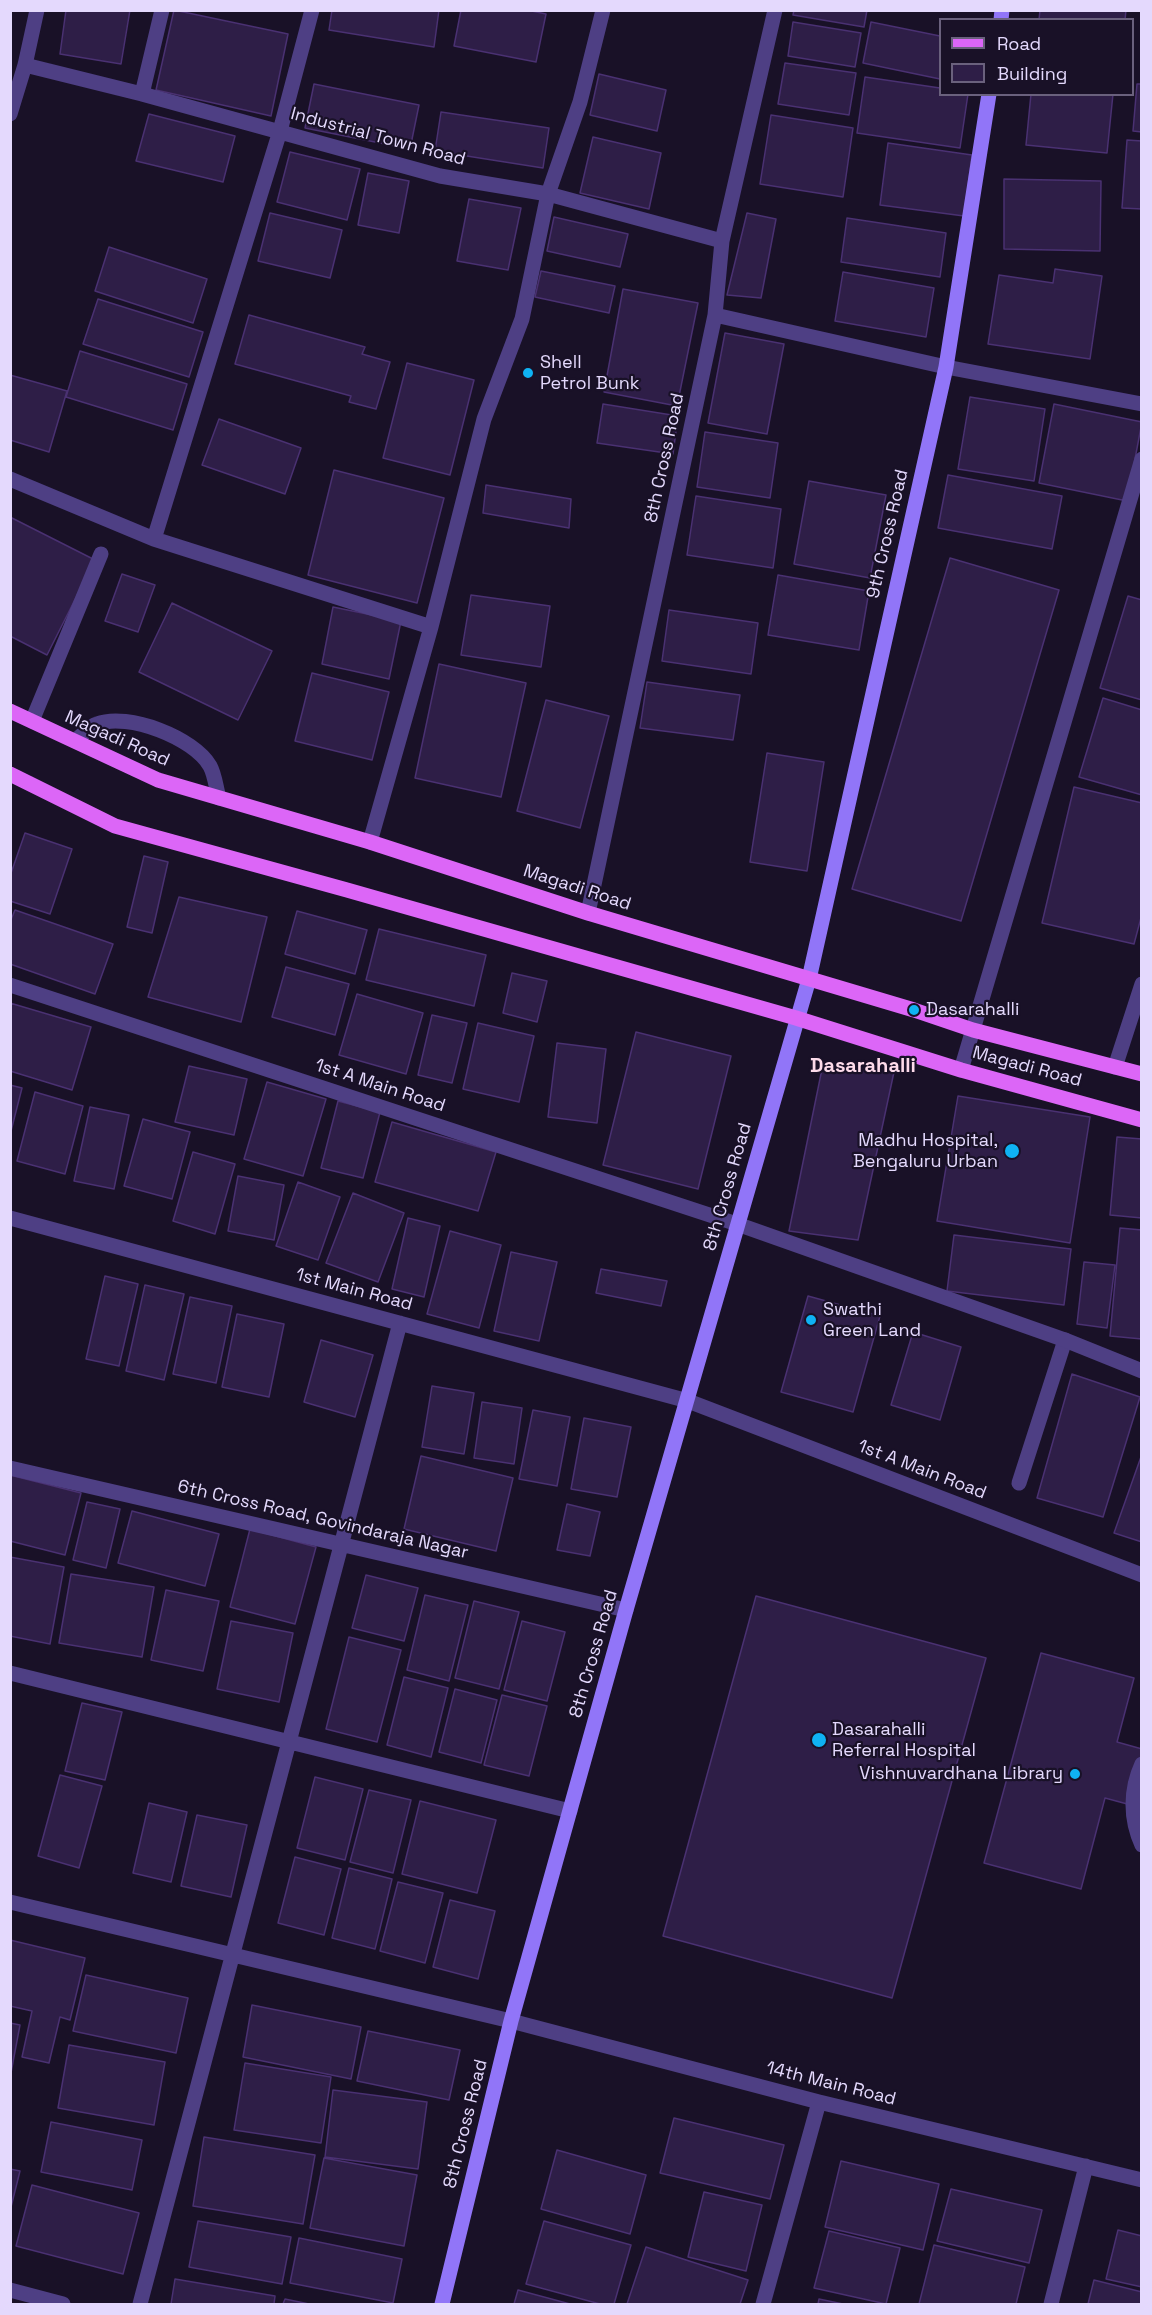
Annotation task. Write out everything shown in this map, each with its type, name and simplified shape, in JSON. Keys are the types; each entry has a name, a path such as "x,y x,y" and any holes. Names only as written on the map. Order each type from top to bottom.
{"main road":[{"name":"9th Cross Road","path":"796,1018 809,979 946,367 989,96"},
{"name":"Magadi Road","path":"10,711 158,780 370,842 588,913 914,1010 973,1030 1142,1074"},
{"name":"Magadi Road","path":"10,774 115,826 796,1018 961,1070 1142,1119"},
{"name":"8th Cross Road","path":"442,2304 511,2021 796,1018"}],"street":[{"path":"10,114 25,64 37,10"},
{"path":"142,94 162,10"},
{"path":"154,539 280,131 312,10"},
{"path":"370,842 431,627 484,419 522,319 548,194 580,102 603,10"},
{"name":"8th Cross Road","path":"588,913 715,315 722,241 776,10"},
{"name":"Industrial Town Road","path":"25,64 440,176 548,194 722,241"},
{"path":"715,315 946,367 1142,404"},
{"path":"961,1070 1142,459"},
{"path":"10,479 154,539 431,627"},
{"path":"32,721 101,554"},
{"path":"75,741 96,724 125,721 168,733 197,750 211,767 219,798"},
{"path":"1115,1067 1142,984"},
{"name":"1st A Main Road","path":"10,985 737,1224 1065,1340 1142,1371"},
{"name":"1st Main Road","path":"10,1218 688,1401"},
{"path":"140,2304 400,1323"},
{"path":"1019,1483 1065,1340"},
{"name":"1st A Main Road","path":"688,1401 1142,1575"},
{"name":"6th Cross Road, Govindaraja Nagar","path":"10,1468 626,1610"},
{"path":"10,1673 570,1811"},
{"path":"1142,1764 1134,1788 1133,1811 1142,1845"},
{"name":"14th Main Road","path":"10,1902 511,2021 819,2102 1141,2179"},
{"path":"763,2304 819,2102"},
{"path":"1051,2304 1086,2166"},
{"path":"10,2290 63,2304"}],"building":[{"path":"66,10 130,10 121,64 60,54"},
{"path":"174,10 288,34 271,116 156,90"},
{"path":"332,10 439,10 434,47 329,30"},
{"path":"461,10 527,10 546,14 536,62 454,46"},
{"path":"794,10 867,10 864,27 793,15"},
{"path":"1040,10 1126,10 1125,18 1039,18"},
{"path":"793,22 861,33 855,67 788,56"},
{"path":"871,22 939,36 939,79 863,63"},
{"path":"785,63 856,73 849,115 778,104"},
{"path":"599,74 666,90 657,131 590,115"},
{"path":"865,77 939,88 939,96 968,96 960,148 857,133"},
{"path":"314,84 419,105 410,149 305,128"},
{"path":"1137,84 1142,84 1142,132 1133,131"},
{"path":"1031,96 1113,96 1107,153 1026,145"},
{"path":"441,112 549,128 543,168 435,151"},
{"path":"149,114 235,136 223,182 136,161"},
{"path":"771,115 853,128 843,197 760,184"},
{"path":"593,137 661,153 649,209 580,193"},
{"path":"1127,140 1142,141 1142,209 1122,208"},
{"path":"888,143 972,155 964,216 880,205"},
{"path":"290,152 360,169 347,220 277,202"},
{"path":"368,173 409,181 399,233 358,225"},
{"path":"1004,179 1101,181 1100,251 1004,249"},
{"path":"469,199 521,208 508,270 457,261"},
{"path":"270,213 342,230 330,278 258,261"},
{"path":"747,213 776,219 761,298 727,295"},
{"path":"554,217 628,234 620,267 547,251"},
{"path":"847,218 946,233 940,277 841,262"},
{"path":"109,247 207,279 193,323 95,291"},
{"path":"1055,269 1102,276 1090,359 988,344 999,275 1053,283"},
{"path":"541,271 615,286 609,313 535,297"},
{"path":"843,272 934,288 926,337 835,321"},
{"path":"623,289 698,303 677,406 604,392"},
{"path":"98,299 203,332 189,377 83,344"},
{"path":"249,315 365,347 362,354 390,362 376,409 349,402 351,396 235,364"},
{"path":"725,333 784,344 767,434 708,423"},
{"path":"80,351 187,384 173,430 66,397"},
{"path":"407,363 474,380 450,475 383,458"},
{"path":"10,375 67,391 49,452 10,440"},
{"path":"970,397 1045,409 1034,481 958,469"},
{"path":"603,404 678,416 673,454 597,443"},
{"path":"1054,404 1142,422 1127,501 1039,483"},
{"path":"219,419 301,448 285,494 202,465"},
{"path":"705,432 778,443 770,498 697,487"},
{"path":"334,470 444,498 417,603 308,575"},
{"path":"948,475 1062,496 1052,549 938,528"},
{"path":"809,481 886,495 870,578 794,564"},
{"path":"486,485 571,499 569,528 483,513"},
{"path":"696,496 781,509 773,568 687,555"},
{"path":"10,517 95,560 47,655 10,636"},
{"path":"950,558 1059,590 961,921 852,889"},
{"path":"122,574 155,585 138,632 105,621"},
{"path":"778,575 869,591 859,650 768,635"},
{"path":"471,595 550,606 541,667 461,655"},
{"path":"1128,596 1142,600 1142,700 1100,688"},
{"path":"172,603 272,651 238,720 139,672"},
{"path":"333,607 401,621 389,679 322,664"},
{"path":"669,610 758,623 751,674 662,661"},
{"path":"439,664 526,683 501,797 415,778"},
{"path":"312,673 389,692 372,760 295,741"},
{"path":"647,682 740,695 733,740 640,728"},
{"path":"1103,698 1142,710 1142,795 1079,777"},
{"path":"546,700 609,716 580,828 517,811"},
{"path":"767,753 824,762 807,871 750,862"},
{"path":"1074,787 1142,803 1142,914 1134,944 1042,923"},
{"path":"25,833 72,849 50,914 10,901 10,876"},
{"path":"144,856 168,862 152,933 127,927"},
{"path":"179,897 267,917 241,1022 148,997"},
{"path":"15,910 113,944 95,994 10,964 10,922"},
{"path":"297,911 367,930 355,974 285,954"},
{"path":"379,929 486,955 474,1006 366,980"},
{"path":"286,967 349,984 335,1035 272,1017"},
{"path":"512,973 547,981 537,1022 503,1013"},
{"path":"357,994 423,1013 406,1074 339,1055"},
{"path":"10,1003 91,1027 72,1090 10,1071"},
{"path":"432,1015 467,1023 452,1083 418,1075"},
{"path":"478,1023 534,1036 519,1102 463,1089"},
{"path":"636,1032 731,1056 698,1189 603,1165"},
{"path":"557,1043 606,1049 597,1123 548,1117"},
{"path":"823,1064 894,1072 858,1240 789,1231"},
{"path":"189,1066 247,1079 234,1135 175,1122"},
{"path":"267,1082 326,1099 303,1176 244,1159"},
{"path":"10,1085 22,1088 10,1135"},
{"path":"35,1092 83,1106 65,1174 17,1161"},
{"path":"958,1096 1090,1117 1070,1243 937,1221"},
{"path":"338,1101 380,1112 363,1178 321,1168"},
{"path":"90,1107 129,1115 114,1189 74,1181"},
{"path":"143,1119 190,1132 172,1199 124,1186"},
{"path":"392,1122 496,1152 478,1211 375,1182"},
{"path":"1117,1137 1142,1139 1142,1218 1110,1215"},
{"path":"193,1152 235,1164 215,1234 173,1221"},
{"path":"238,1176 284,1185 274,1240 228,1231"},
{"path":"298,1182 340,1197 318,1260 276,1246"},
{"path":"353,1193 404,1213 378,1282 326,1263"},
{"path":"408,1218 440,1226 424,1297 392,1289"},
{"path":"1120,1228 1142,1230 1142,1339 1110,1336"},
{"path":"450,1231 501,1245 479,1328 427,1314"},
{"path":"954,1235 1071,1249 1064,1305 947,1291"},
{"path":"511,1252 557,1262 539,1341 494,1331"},
{"path":"1084,1262 1115,1265 1107,1328 1077,1324"},
{"path":"601,1269 667,1281 661,1306 596,1293"},
{"path":"105,1276 138,1284 119,1366 86,1359"},
{"path":"145,1285 184,1294 164,1380 126,1371"},
{"path":"808,1296 880,1316 853,1412 781,1392"},
{"path":"190,1297 232,1306 216,1383 173,1374"},
{"path":"237,1314 284,1324 269,1397 222,1387"},
{"path":"913,1332 961,1347 940,1420 891,1405"},
{"path":"321,1340 373,1355 355,1417 304,1402"},
{"path":"1072,1374 1140,1397 1103,1517 1037,1498"},
{"path":"432,1386 474,1393 464,1454 422,1447"},
{"path":"482,1402 522,1408 514,1464 474,1458"},
{"path":"533,1410 570,1417 557,1486 519,1479"},
{"path":"584,1418 631,1427 617,1497 571,1489"},
{"path":"1142,1454 1142,1542 1114,1533"},
{"path":"421,1456 513,1478 496,1551 404,1529"},
{"path":"10,1475 81,1493 65,1555 10,1541"},
{"path":"87,1502 120,1509 106,1568 73,1560"},
{"path":"567,1504 600,1512 590,1556 557,1550"},
{"path":"132,1511 219,1534 205,1586 118,1563"},
{"path":"250,1529 316,1547 295,1624 230,1607"},
{"path":"10,1557 64,1567 50,1644 10,1636"},
{"path":"71,1574 154,1587 142,1657 59,1643"},
{"path":"366,1575 418,1588 404,1641 352,1628"},
{"path":"166,1590 219,1601 203,1671 151,1660"},
{"path":"425,1595 468,1605 449,1681 407,1670"},
{"path":"756,1596 986,1658 892,1998 663,1936"},
{"path":"474,1601 519,1612 499,1689 455,1678"},
{"path":"231,1621 293,1633 279,1702 217,1689"},
{"path":"522,1621 565,1632 547,1701 504,1690"},
{"path":"349,1637 401,1650 377,1742 326,1729"},
{"name":"Vishnuvardhana Library","path":"1041,1653 1134,1678 1117,1742 1142,1749 1142,1808 1105,1798 1081,1889 984,1863"},
{"path":"404,1677 448,1688 431,1757 387,1745"},
{"path":"455,1689 497,1700 481,1763 439,1752"},
{"path":"502,1695 547,1706 529,1776 484,1765"},
{"path":"82,1703 122,1712 105,1780 65,1771"},
{"path":"60,1775 102,1786 79,1868 38,1856"},
{"path":"315,1777 363,1789 345,1860 297,1848"},
{"path":"369,1790 411,1800 393,1873 350,1862"},
{"path":"420,1801 496,1820 477,1893 402,1874"},
{"path":"149,1803 187,1812 171,1882 133,1873"},
{"path":"197,1815 247,1825 231,1897 181,1886"},
{"path":"295,1857 341,1869 324,1935 278,1923"},
{"path":"349,1868 392,1879 375,1949 332,1938"},
{"path":"398,1882 443,1893 425,1963 380,1951"},
{"path":"450,1900 495,1911 478,1979 433,1967"},
{"path":"10,1940 85,1958 70,2020 60,2017 49,2063 22,2057 32,2011 10,2006"},
{"path":"86,1975 188,1998 176,2053 73,2031"},
{"path":"252,2005 361,2027 351,2079 243,2057"},
{"path":"10,2023 20,2025 10,2078"},
{"path":"368,2031 460,2050 449,2100 357,2081"},
{"path":"69,2045 165,2062 154,2125 58,2108"},
{"path":"245,2063 331,2077 321,2143 234,2130"},
{"path":"333,2090 427,2102 418,2169 325,2157"},
{"path":"674,2118 784,2145 770,2199 660,2173"},
{"path":"51,2122 142,2140 132,2190 41,2172"},
{"path":"204,2137 315,2155 303,2224 193,2206"},
{"path":"557,2150 646,2175 630,2234 541,2209"},
{"path":"324,2158 417,2175 404,2246 310,2228"},
{"path":"841,2161 939,2184 923,2250 825,2227"},
{"path":"10,2169 20,2171 10,2211"},
{"path":"32,2185 139,2213 123,2274 16,2246"},
{"path":"951,2189 1042,2210 1029,2263 937,2241"},
{"path":"704,2192 762,2205 746,2271 688,2257"},
{"path":"198,2221 291,2237 282,2284 189,2267"},
{"path":"544,2221 631,2245 614,2304 600,2304 526,2284"},
{"path":"1118,2230 1142,2236 1142,2287 1106,2279"},
{"path":"829,2231 900,2248 886,2304 814,2288"},
{"path":"299,2238 402,2259 393,2303 290,2283"},
{"path":"934,2245 1025,2267 1016,2304 919,2304"},
{"path":"646,2247 748,2280 740,2304 627,2304"},
{"path":"175,2279 275,2296 274,2304 171,2304"},
{"path":"1094,2280 1142,2292 1142,2304 1088,2304"},
{"path":"518,2290 570,2304 514,2304"},
{"path":"285,2299 309,2304 283,2304"},
{"path":"819,2299 843,2304 818,2304"}],"place":[{"name":"Shell Petrol Bunk","path":"528,373"},
{"name":"Dasarahalli","path":"914,1010"},
{"name":"Madhu Hospital, Bengaluru Urban","path":"1012,1151"},
{"name":"Swathi Green Land","path":"811,1320"},
{"name":"Dasarahalli Referral Hospital","path":"819,1740"},
{"name":"Vishnuvardhana Library","path":"1075,1774"}],"district":[{"name":"Dasarahalli","path":"863,1067"}]}
